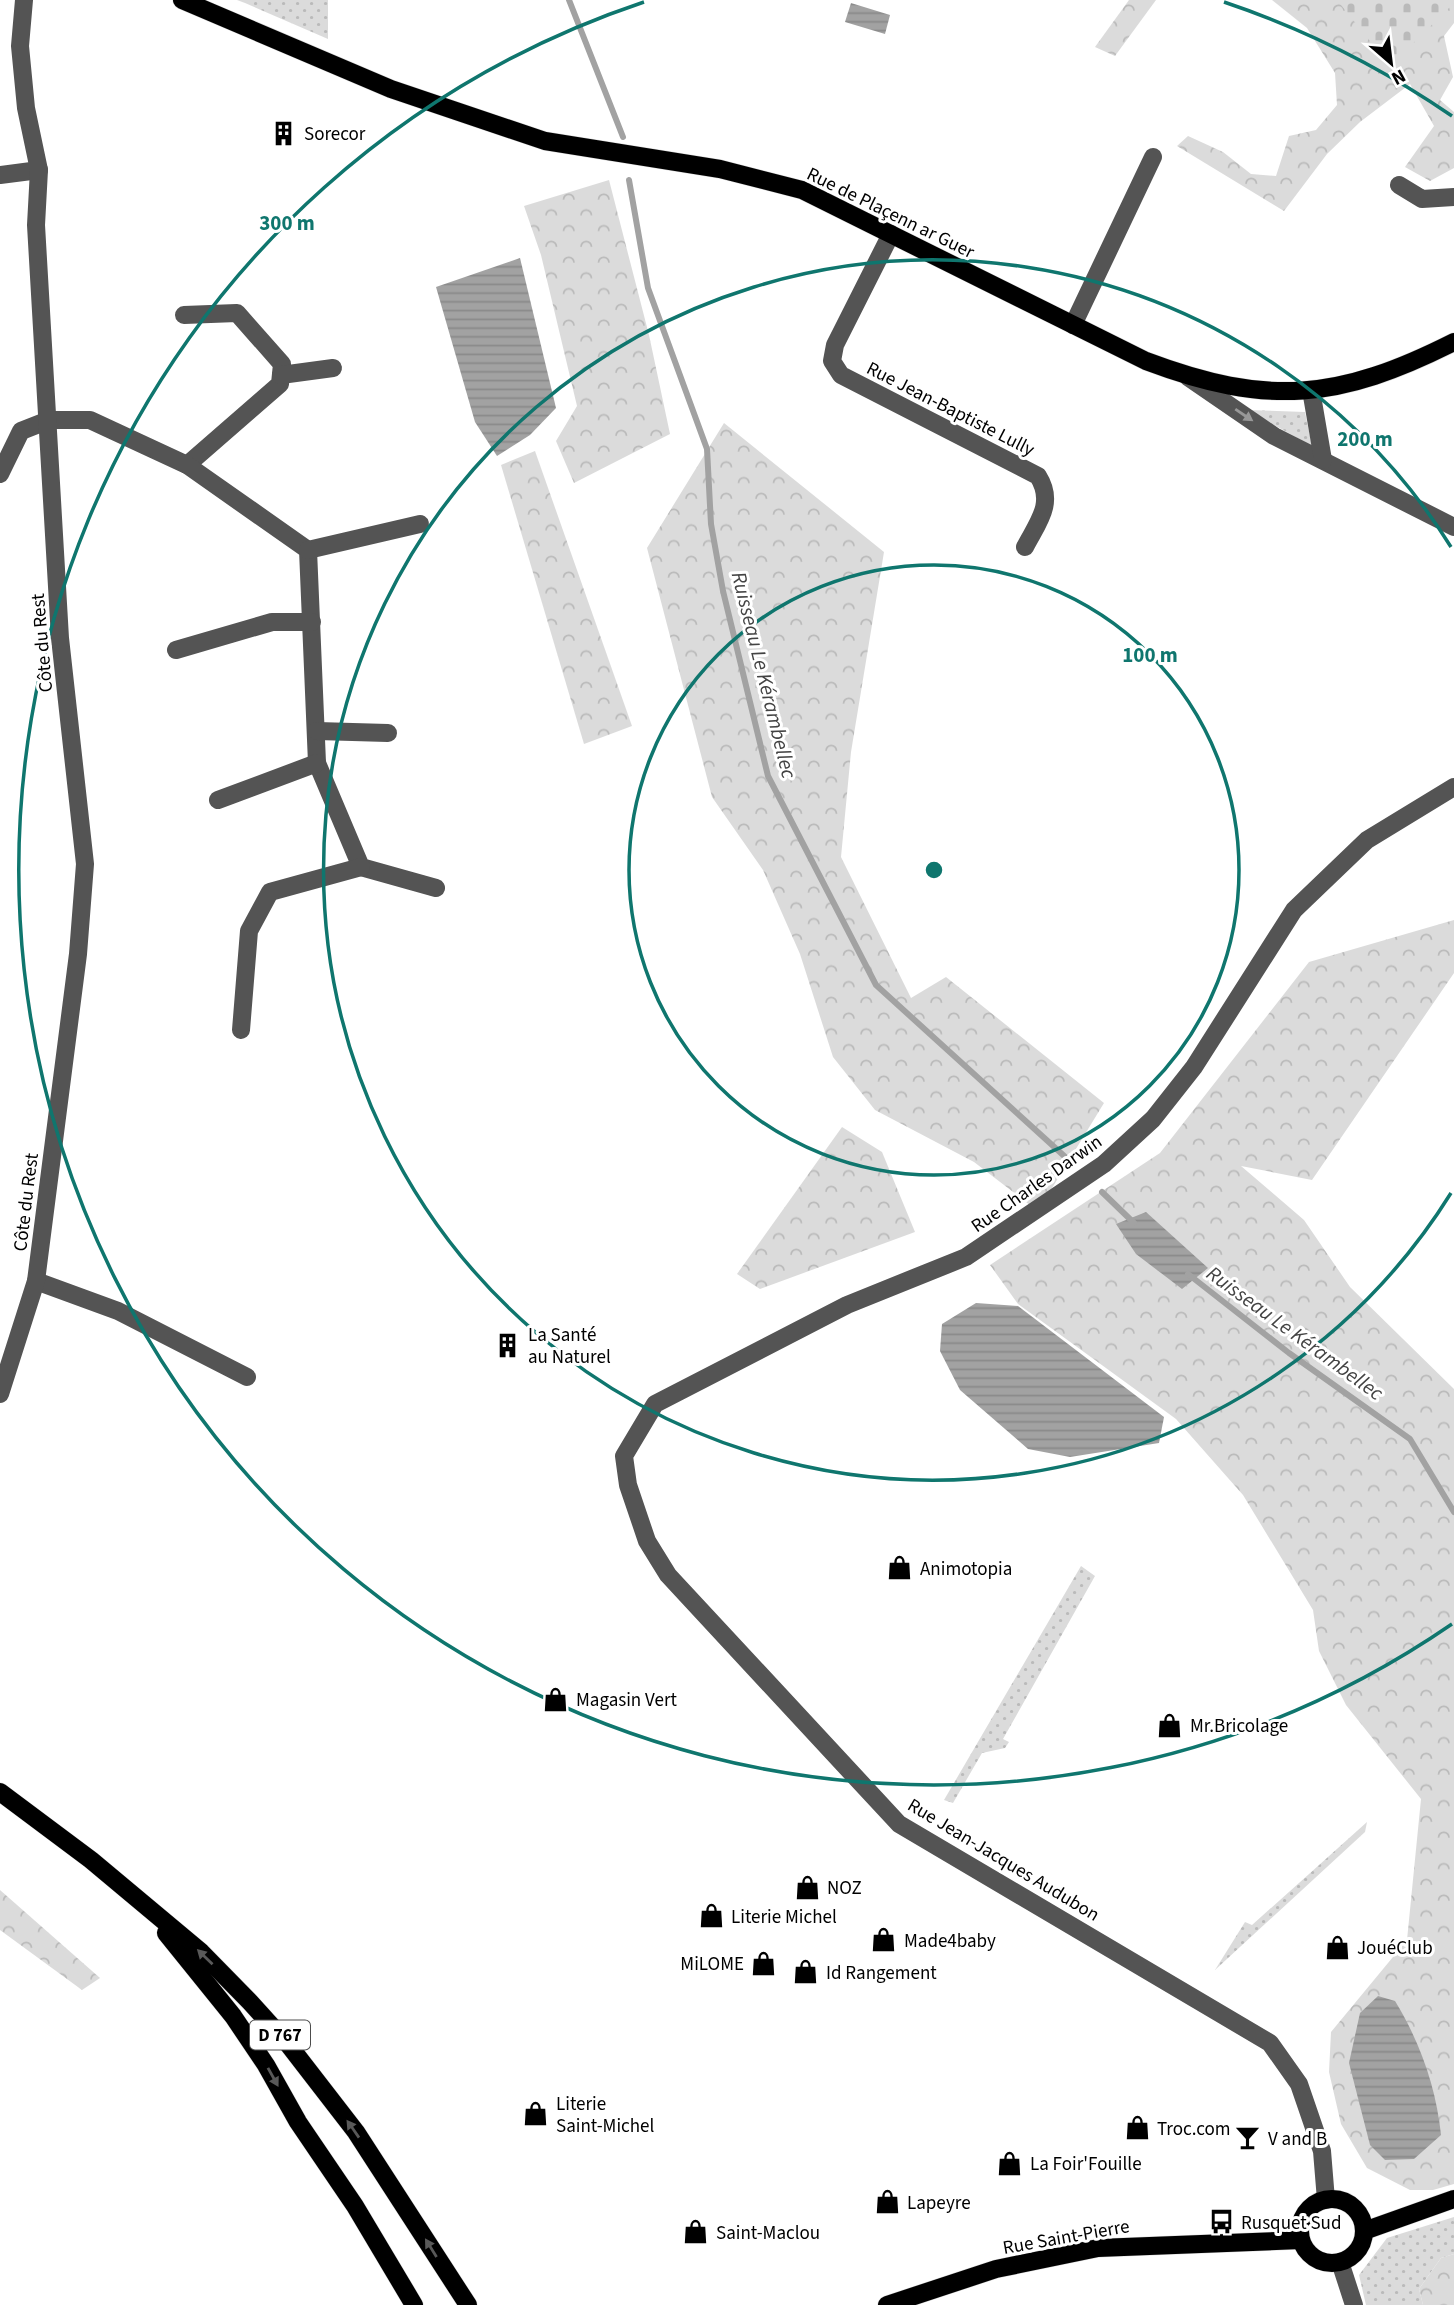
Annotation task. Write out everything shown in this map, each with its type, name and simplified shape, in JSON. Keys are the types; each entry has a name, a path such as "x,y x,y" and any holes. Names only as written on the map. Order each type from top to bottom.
{"main road":[{"name":"Rue de Plaçenn ar Guer","path":"182,0 450,111 545,141 720,169 802,190 1146,361 1188,377 1262,391 1335,388 1374,378 1454,342"},
{"name":"D 767","path":"0,1792 91,1860 201,1952 288,2044 356,2132 468,2305"},
{"name":"D 767","path":"144,1906 233,2017 266,2065 414,2305"},
{"path":"1335,2199 1352,2206 1358,2213 1364,2231 1356,2252 1339,2262 1318,2260 1305,2248 1301,2240 1302,2219 1316,2203 1326,2200 1335,2199"},
{"path":"1364,2231 1454,2199"},
{"name":"Rue Saint-Pierre","path":"887,2305 996,2269 1098,2248 1301,2240"}],"street":[{"name":"Côte du Rest","path":"0,1394 36,1281 76,968 85,864 60,638 36,225 39,170 26,108 20,46 24,0"},
{"path":"1073,325 1153,157"},
{"path":"0,175 39,170"},
{"path":"1399,185 1422,199 1454,197"},
{"name":"Rue Jean-Baptiste Lully","path":"891,234 835,345 832,361 841,375 1038,476 1046,491 1046,507 1025,547"},
{"path":"184,315 237,313 282,364 280,384 187,465"},
{"path":"281,375 333,368"},
{"path":"1188,377 1274,436 1454,527"},
{"path":"1311,390 1323,460"},
{"path":"0,474 21,431 49,420 90,420 187,465 308,550 420,524"},
{"path":"308,550 317,763 361,867"},
{"path":"176,650 272,622 312,622"},
{"path":"317,731 388,733"},
{"path":"218,800 317,763"},
{"name":"Rue Charles Darwin","path":"624,1455 655,1404 847,1305 966,1257 1104,1164 1153,1119 1194,1067 1294,910 1367,841 1454,787"},
{"path":"241,1030 249,931 270,892 361,867 436,888"},
{"path":"36,1281 118,1311 247,1377"},
{"name":"Rue Jean-Jacques Audubon","path":"624,1455 628,1485 646,1541 668,1575 899,1824 1106,1944 1270,2043 1278,2051 1298,2084 1322,2151 1326,2200"},
{"path":"1339,2262 1354,2305"}],"green space":[{"path":"237,0 328,0 328,39 245,3"},
{"path":"1129,0 1156,0 1115,56 1095,47"},
{"path":"1272,0 1454,0 1454,23 1444,36 1453,77 1440,100 1454,112 1454,168 1430,181 1405,167 1434,126 1410,84 1360,122 1327,154 1284,211 1177,146 1188,136 1223,152 1251,174 1276,176 1289,136 1316,130 1337,105 1335,73 1307,28"},
{"path":"1337,0 1454,0 1454,3 1390,66"},
{"path":"609,180 649,335 670,434 574,483 556,441 577,406 541,255 524,206"},
{"path":"1247,410 1305,412 1312,446"},
{"path":"724,423 884,552 851,752 841,857 911,998 946,977 1104,1103 1038,1211 974,1162 875,1110 833,1057 800,954 763,870 712,797 647,548"},
{"path":"535,451 632,726 584,744 501,465"},
{"path":"1454,920 1454,973 1312,1180 1241,1166 1304,1220 1350,1287 1454,1389 1454,2184 1433,2190 1410,2190 1367,2168 1341,2124 1329,2072 1331,2032 1407,1940 1421,1799 1346,1705 1319,1651 1313,1610 1243,1495 1176,1419 1018,1304 990,1265 1160,1153 1309,962"},
{"path":"842,1127 882,1152 915,1232 760,1289 737,1274"},
{"path":"1081,1566 1095,1576 1003,1739 1009,1742 1005,1748 982,1753 953,1803 944,1800"},
{"path":"1367,1822 1365,1832 1215,1970 1245,1922 1252,1925"},
{"path":"0,1890 100,1978 82,1990 0,1930"},
{"path":"1454,2217 1454,2254 1441,2258 1419,2289 1423,2305 1366,2305 1359,2275 1387,2238"},
{"path":"1454,2254 1454,2305 1423,2305 1419,2289 1441,2258"}],"shaded area":[{"path":"851,3 890,15 885,34 845,22"},
{"path":"520,258 556,408 530,435 497,456 475,422 436,287"},
{"path":"1146,1212 1208,1268 1182,1289 1136,1254 1116,1224"},
{"path":"976,1303 1018,1306 1164,1417 1159,1443 1070,1457 1028,1449 960,1390 940,1351 942,1324"},
{"path":"1378,1996 1395,2001 1404,2017 1426,2065 1435,2100 1441,2135 1414,2159 1385,2160 1370,2145 1349,2063 1360,2013"}],"waterway":[{"name":"Ruisseau Le Kérambellec","path":"569,0 623,137"},
{"name":"Ruisseau Le Kérambellec","path":"629,180 648,288 707,449 711,524 723,591 768,776 876,985 1073,1164"},
{"name":"Ruisseau Le Kérambellec","path":"1102,1192 1134,1223"},
{"name":"Ruisseau Le Kérambellec","path":"1188,1274 1289,1353 1410,1439 1454,1512"}],"place":[{"name":"Sorecor","path":"284,133"},
{"name":"La Santé au Naturel","path":"508,1345"},
{"name":"Animotopia","path":"900,1568"},
{"name":"Magasin Vert","path":"556,1699"},
{"name":"Mr.Bricolage","path":"1170,1725"},
{"name":"NOZ","path":"807,1887"},
{"name":"Literie Michel","path":"711,1916"},
{"name":"Made4baby","path":"884,1940"},
{"name":"JouéClub","path":"1337,1947"},
{"name":"MiLOME","path":"764,1963"},
{"name":"Id Rangement","path":"806,1972"},
{"name":"Literie Saint-Michel","path":"536,2114"},
{"name":"Troc.com","path":"1137,2128"},
{"name":"V and B","path":"1248,2138"},
{"name":"La Foir'Fouille","path":"1010,2163"},
{"name":"Lapeyre","path":"887,2202"},
{"name":"Rusquet Sud","path":"1221,2222"},
{"name":"Saint-Maclou","path":"696,2232"}]}
